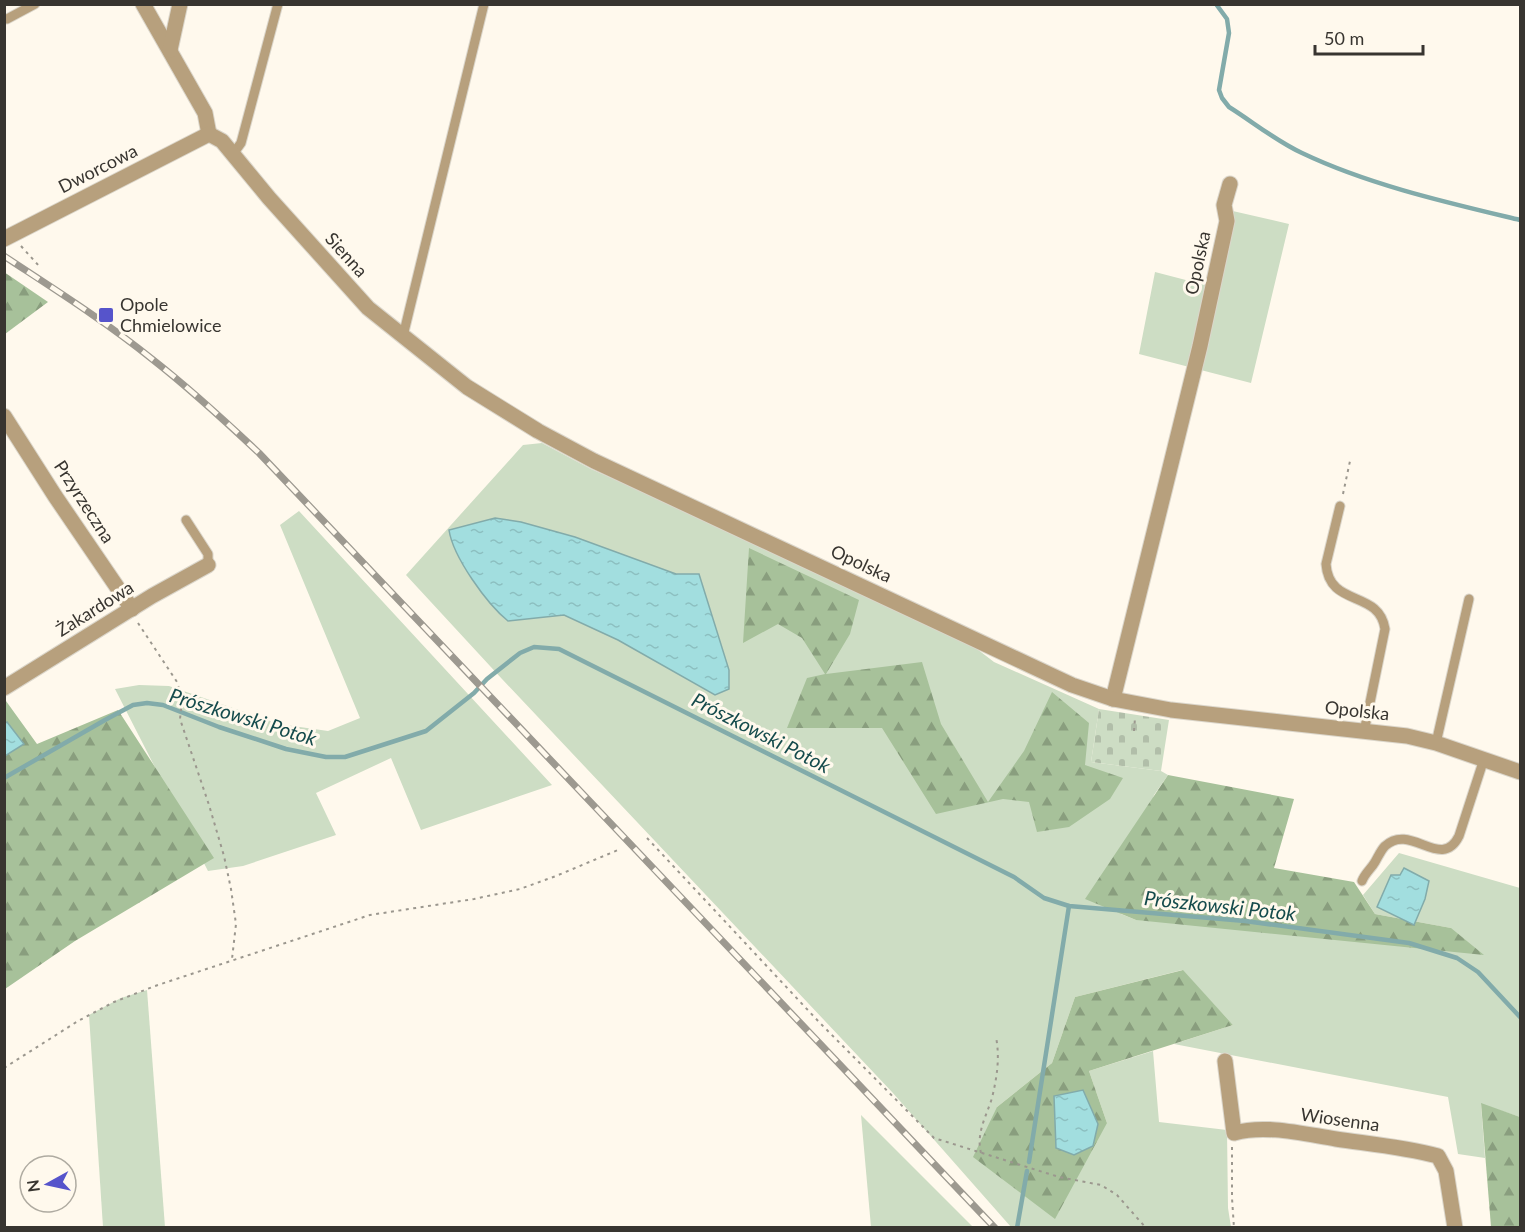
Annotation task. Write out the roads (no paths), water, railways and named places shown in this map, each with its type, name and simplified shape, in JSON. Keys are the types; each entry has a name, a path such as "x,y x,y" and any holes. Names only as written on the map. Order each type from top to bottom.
{"street":[{"path":"143,4 206,113 210,135"},
{"path":"170,50 180,4"},
{"name":"Sienna","path":"210,135 222,141 269,198 368,308 467,387 504,411 594,461"},
{"name":"Dworcowa","path":"10,240 210,135"},
{"name":"Opolska","path":"1113,699 1200,346 1227,221 1224,205 1230,184"},
{"name":"Przyrzeczna","path":"4,416 132,609"},
{"name":"Opolska","path":"594,461 1072,685 1113,699 1171,710 1407,736 1436,743 1521,772"},
{"name":"Żakardowa","path":"4,688 208,565"},
{"name":"Wiosenna","path":"1225,1061 1234,1132 1250,1128 1310,1135 1416,1150 1438,1156 1446,1171 1455,1227"}],"lane":[{"path":"7,19 35,4"},
{"path":"233,154 241,144 278,4"},
{"path":"403,336 484,4"},
{"path":"1340,506 1326,564 1329,582 1335,589 1369,605 1380,613 1385,629 1364,732"},
{"path":"186,520 208,554 208,565"},
{"path":"1436,743 1469,599"},
{"path":"1362,881 1364,874 1374,865 1384,847 1392,841 1403,838 1439,850 1447,850 1454,846 1484,759"}],"water":[{"path":"495,518 521,522 575,537 676,574 699,574 729,670 729,689 715,695 618,640 564,615 508,621 490,603 472,579 457,553 449,530"},
{"path":"7,722 24,744 5,756 5,723"},
{"path":"1404,868 1429,881 1425,899 1414,925 1377,907 1391,875 1400,875"},
{"path":"1083,1090 1098,1124 1093,1146 1074,1155 1056,1148 1054,1096"}],"waterway":[{"path":"1216,4 1227,19 1229,33 1219,90 1229,107 1283,143 1354,175 1465,207 1520,220"},
{"name":"Prószkowski Potok","path":"4,778 133,705 147,703 163,705 219,727 286,749 326,757 345,757 426,731 520,653 534,647 559,649 1014,877 1044,898 1069,906 1245,921 1409,943 1457,958 1478,972 1520,1017"},
{"path":"1029,1162 1069,906"},
{"path":"1017,1228 1027,1171"}],"railway":[{"path":"4,256 134,345 220,416 259,453 995,1228"}],"place":[{"name":"Opole Chmielowice","path":"106,315"}]}
